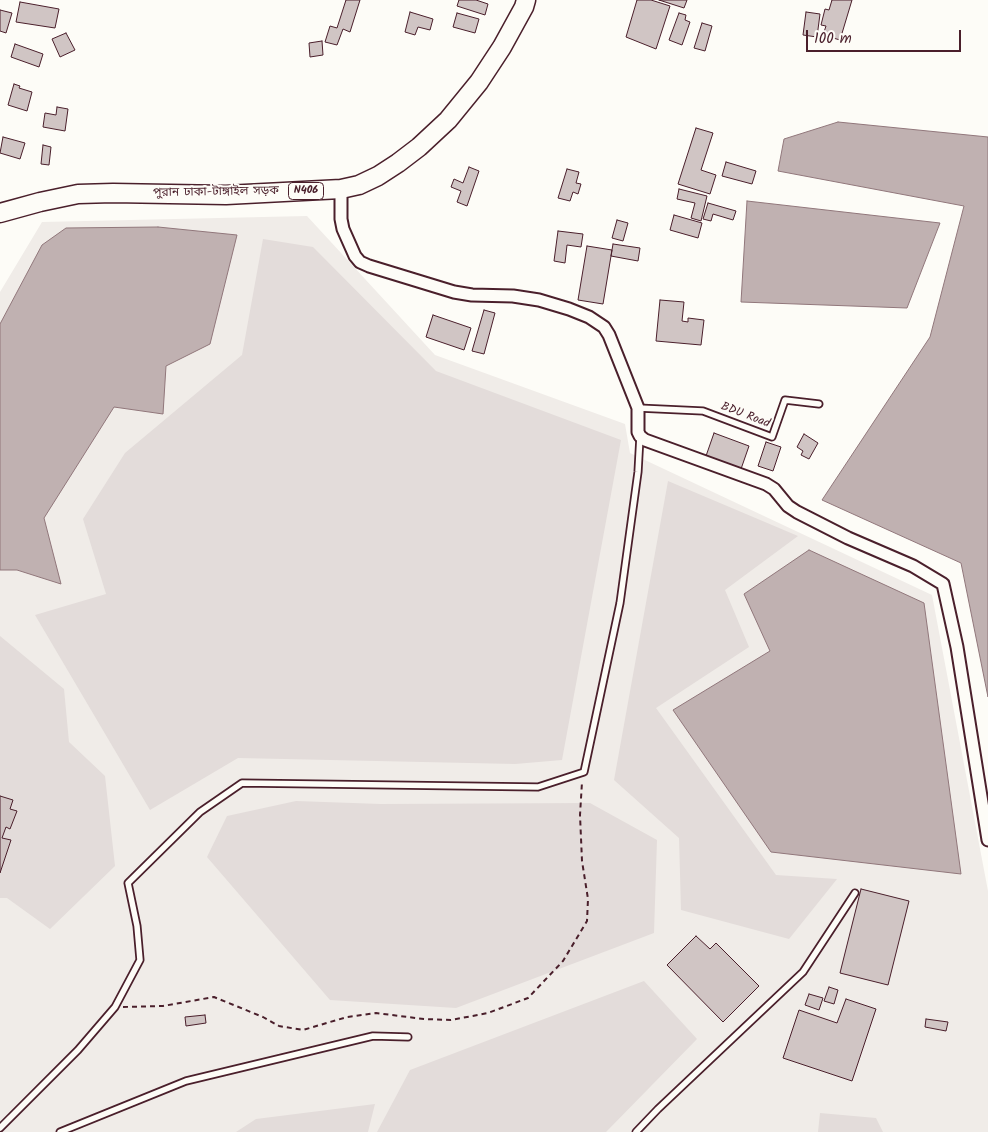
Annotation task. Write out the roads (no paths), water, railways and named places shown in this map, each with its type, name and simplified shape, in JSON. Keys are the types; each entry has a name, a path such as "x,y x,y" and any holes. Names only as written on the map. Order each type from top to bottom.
{"highway":[{"name":"পুরান ঢাকা-টাঙ্গাইল সড়ক","path":"0,213 78,194 226,195 341,189 359,185 398,163 419,147 448,120 479,82 502,47 526,0"}],"street":[{"path":"341,189 343,229 355,256 360,262 454,292 540,300 569,308 589,317 604,327 609,335 638,408 638,432 645,440 766,484 774,489 788,506 797,512 848,538 913,566 943,584 964,685 988,840"}],"lane":[{"name":"BDU Road","path":"638,408 703,411 772,437 785,400 818,404"},
{"path":"0,1128 78,1050 115,1007 140,960 137,926 128,883 200,812 242,784 538,787 584,772 620,603 638,472 640,436"},
{"path":"636,1132 665,1102 804,972 856,893"},
{"path":"60,1132 186,1081 373,1036 408,1036"}]}
